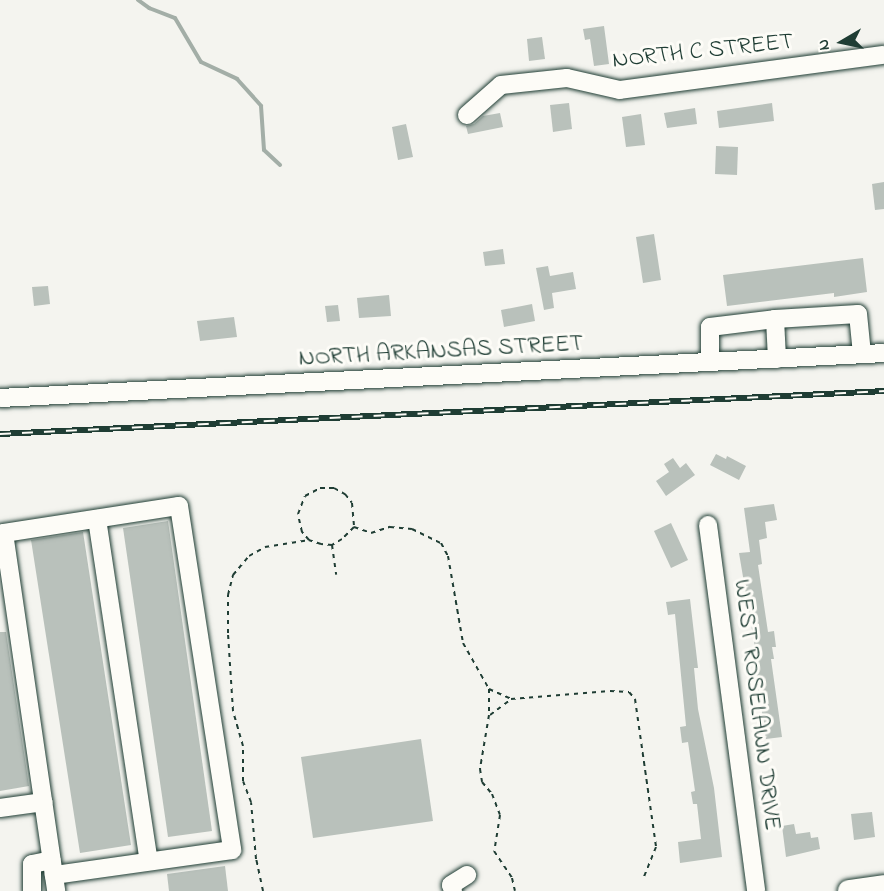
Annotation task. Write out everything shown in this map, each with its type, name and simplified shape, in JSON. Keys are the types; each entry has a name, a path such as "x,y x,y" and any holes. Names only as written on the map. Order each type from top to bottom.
{"main road":[{"path":"849,891 880,888"}],"street":[{"name":"NORTH C STREET","path":"467,115 501,85 567,78 620,90 884,55"},
{"path":"710,363 710,327 775,319 858,314 862,354"},
{"path":"775,319 777,359"},
{"name":"NORTH ARKANSAS STREET","path":"0,398 884,353"},
{"path":"32,891 32,864 53,869 149,861 232,850 179,506 2,534 53,869"},
{"path":"97,519 149,861"},
{"name":"WEST ROSELAWN DRIVE","path":"708,525 756,891"},
{"path":"0,808 44,802"},
{"path":"453,891 451,885 467,875"}],"path":[{"path":"263,891 256,859 251,802 243,781 243,746 233,711 228,595 233,575 249,556 265,547 309,540 332,545 342,539 354,526 352,503 345,494 334,488 320,488 305,496 298,513 302,532 309,540"},
{"path":"354,526 371,533 390,527 412,529 441,543 448,556 463,643 489,689 489,715 480,769 482,782 492,794 500,816 494,851 512,878 515,891"},
{"path":"332,545 336,575"},
{"path":"489,689 511,699 610,691 629,692 635,699 656,847 643,879"},
{"path":"489,715 511,699"}],"building":[{"path":"604,26 609,64 594,66 590,39 585,40 583,29"},
{"path":"542,37 545,59 529,61 527,39"},
{"path":"569,103 572,129 553,132 550,105"},
{"path":"772,103 774,121 719,128 717,111"},
{"path":"695,108 697,124 667,128 664,113"},
{"path":"500,113 503,127 468,134 466,126 474,124 483,116"},
{"path":"641,114 645,145 626,147 622,117"},
{"path":"406,124 413,157 398,160 392,127"},
{"path":"716,146 738,147 737,175 715,174"},
{"path":"884,182 884,209 875,210 872,184"},
{"path":"654,234 661,280 643,283 636,237"},
{"path":"503,249 505,264 485,266 483,252"},
{"path":"863,258 867,292 834,297 834,293 727,306 723,275"},
{"path":"548,266 550,276 573,272 576,289 552,293 554,308 544,310 536,268"},
{"path":"48,286 50,304 34,306 32,287"},
{"path":"389,295 391,316 359,318 357,298"},
{"path":"532,304 535,321 504,327 501,310"},
{"path":"338,305 340,321 327,322 325,306"},
{"path":"234,317 237,337 200,341 197,321"},
{"path":"716,454 726,459 727,456 746,466 739,480 710,465"},
{"path":"673,458 680,468 686,463 695,475 666,496 656,481 669,472 664,464"},
{"path":"774,504 777,520 765,522 767,538 759,540 762,564 758,565 768,632 774,631 776,647 772,647 774,659 771,659 782,737 766,739 756,672 759,672 739,553 750,552 744,508"},
{"path":"168,521 212,831 168,837 123,528"},
{"path":"671,523 688,560 671,568 654,531"},
{"path":"83,532 131,845 80,853 31,540"},
{"path":"690,599 698,668 694,668 698,709 714,788 722,857 680,863 678,842 701,839 697,804 693,804 691,792 695,791 688,742 682,743 680,727 686,726 675,614 668,615 666,602"},
{"path":"0,632 6,632 29,786 0,791"},
{"path":"421,739 433,821 313,838 301,757"},
{"path":"872,812 875,837 854,840 851,814"},
{"path":"794,824 796,834 810,832 811,838 818,837 820,849 786,857 782,826"},
{"path":"225,866 228,891 169,891 167,874"}],"waterway":[{"path":"138,0 149,8 175,18 201,62 237,79 261,106 264,150 280,165"}],"railway":[{"path":"0,434 884,391"}]}
